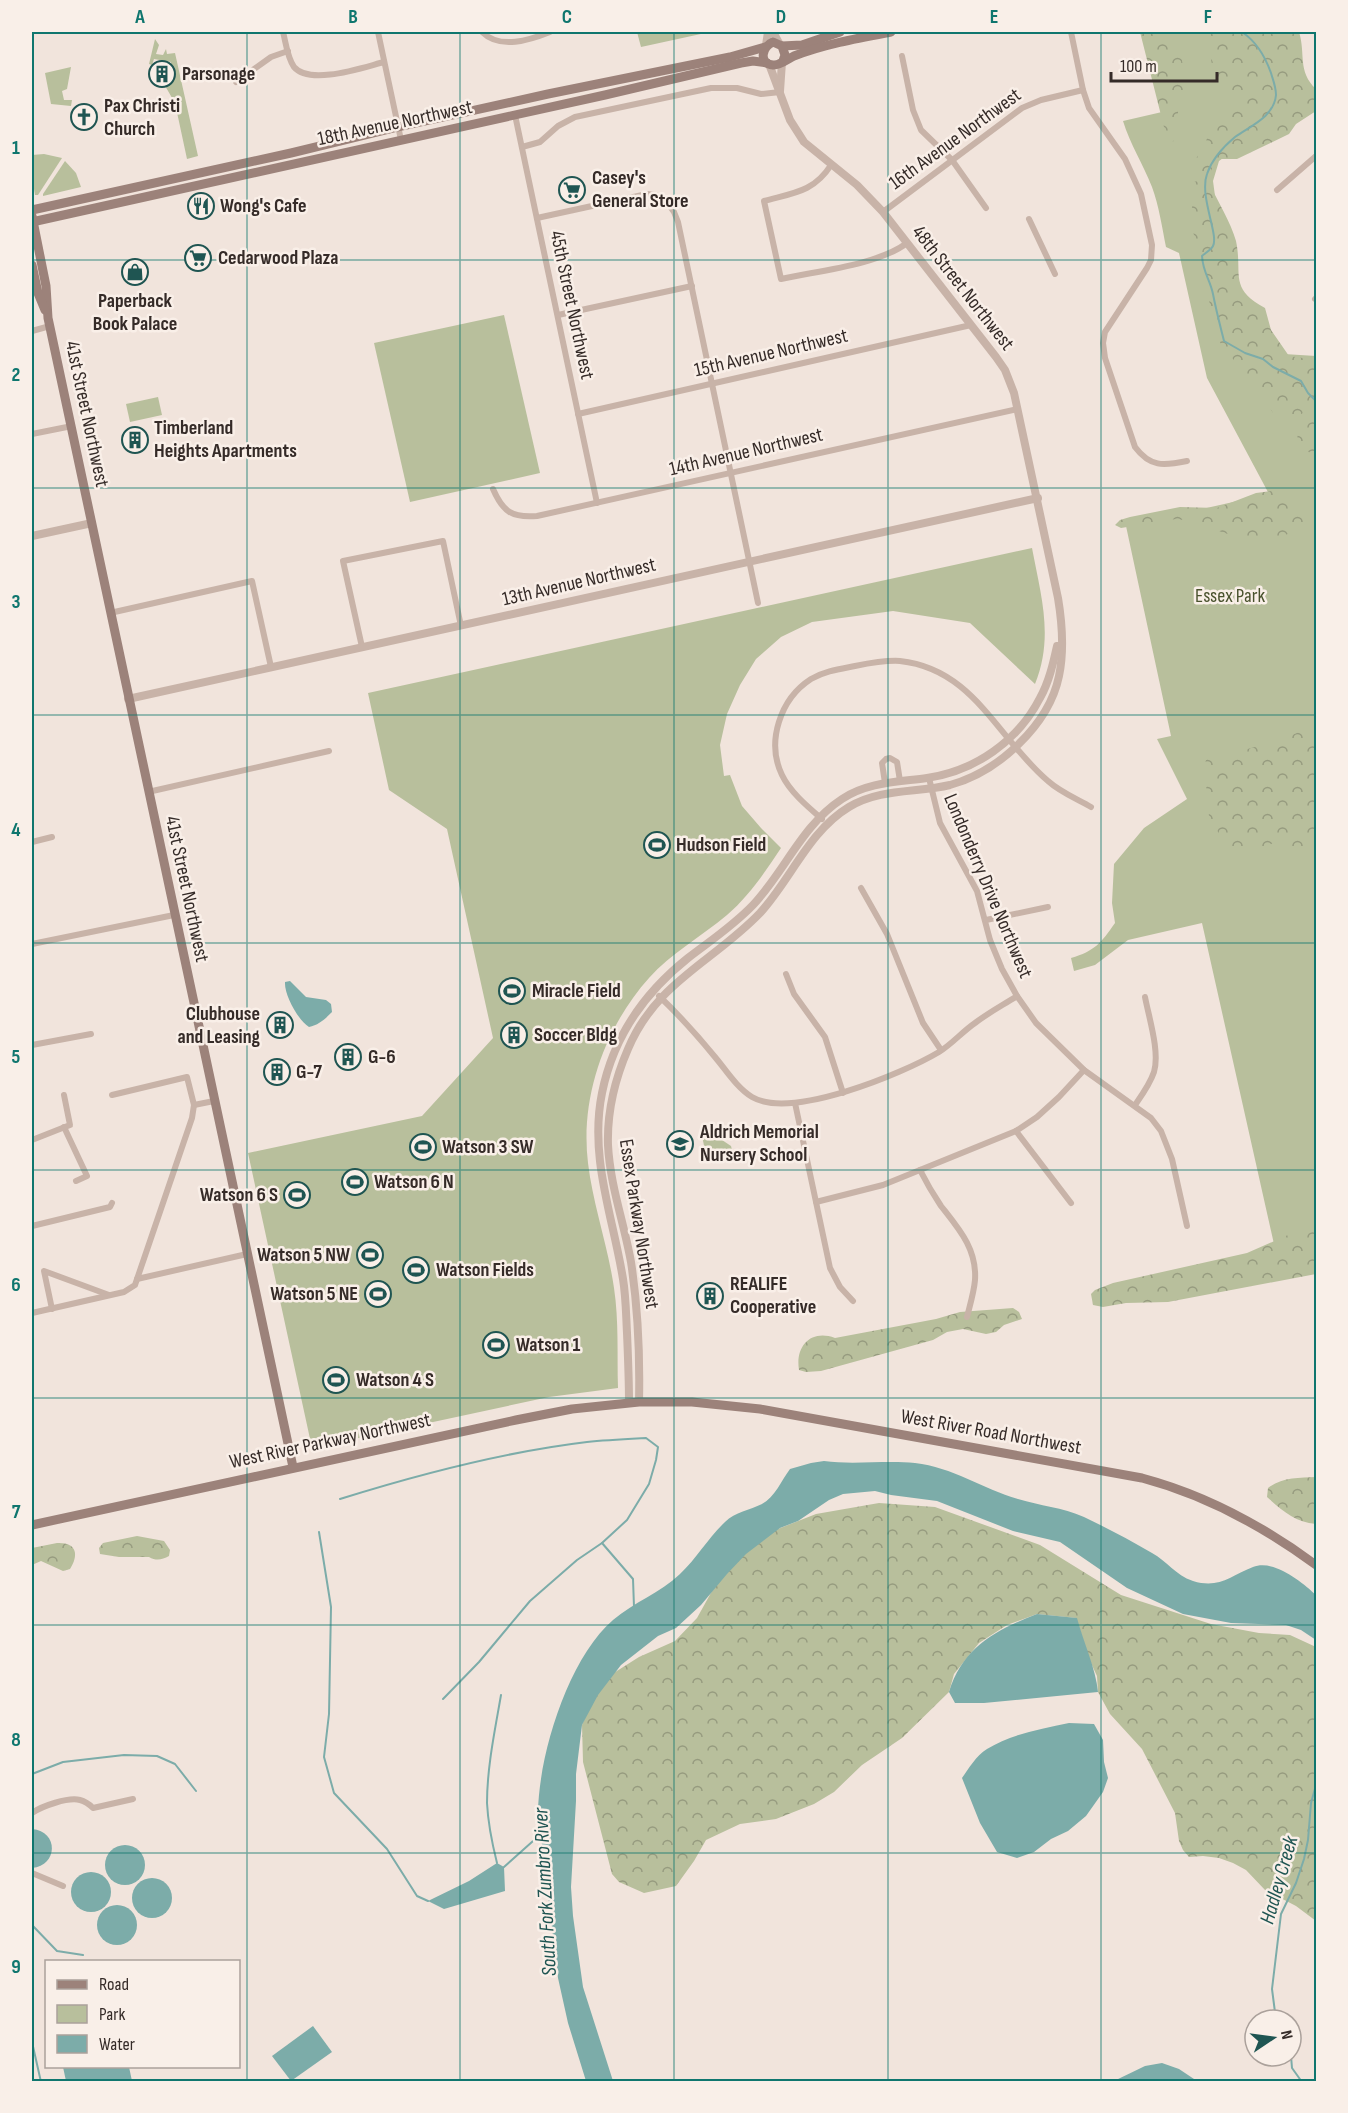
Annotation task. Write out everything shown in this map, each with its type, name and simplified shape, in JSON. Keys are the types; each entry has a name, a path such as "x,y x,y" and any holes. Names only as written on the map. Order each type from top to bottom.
{"main road":[{"name":"18th Avenue Northwest","path":"32,210 548,94 730,57 772,42 802,45 840,32"},
{"name":"18th Avenue Northwest","path":"32,220 515,115 741,63 753,61 776,65 812,50 891,32"},
{"path":"781,44 786,55 782,62"},
{"path":"766,46 763,55 768,63"},
{"path":"515,115 522,108 542,101 548,94"},
{"name":"41st Street Northwest","path":"32,220 46,286 49,322 293,1467"},
{"name":"41st Street Northwest","path":"32,265 38,293 49,322"},
{"name":"West River Parkway Northwest","path":"32,1525 516,1419 634,1402"},
{"name":"West River Road Northwest","path":"634,1402 692,1402 760,1409 1142,1478 1187,1491 1234,1512 1317,1565"}],"street":[{"path":"283,32 296,70 306,74 317,76 384,62"},
{"path":"378,32 401,140"},
{"path":"482,32 494,40 506,42 550,32"},
{"path":"766,46 768,32"},
{"path":"774,32 781,44"},
{"path":"1071,32 1083,90 1092,113 1131,168 1141,194 1152,245 1151,260 1147,268 1105,332 1103,343 1105,358 1135,447 1142,456 1150,462 1160,464 1173,464 1187,460"},
{"path":"236,82 271,57 288,51"},
{"path":"902,56 918,123 927,137 952,160 986,208"},
{"name":"48th Street Northwest","path":"780,92 782,62"},
{"name":"48th Street Northwest","path":"768,63 797,134 810,148 857,185 883,212 1005,370 1012,385 1018,409 1047,545"},
{"path":"522,147 544,140 558,126 575,117 698,90 729,87 761,94 780,92"},
{"name":"16th Avenue Northwest","path":"883,212 1027,105 1083,90"},
{"name":"45th Street Northwest","path":"515,115 597,502"},
{"path":"1276,189 1317,156"},
{"path":"831,165 814,185 764,201 781,279 877,258 894,253 907,243"},
{"path":"537,218 639,195 656,195 672,207 678,222 692,286 758,603"},
{"path":"1029,219 1055,274"},
{"path":"558,315 692,286"},
{"path":"32,331 49,322"},
{"name":"15th Avenue Northwest","path":"578,414 971,325"},
{"name":"14th Avenue Northwest","path":"493,489 502,506 517,516 537,516 1018,409"},
{"path":"32,434 72,426"},
{"name":"13th Avenue Northwest","path":"128,699 1038,498"},
{"path":"32,536 92,523"},
{"path":"362,647 343,561 443,541 461,626"},
{"name":"Essex Parkway Northwest","path":"634,1402 636,1300 611,1167 608,1129 615,1086 628,1049 642,1021 661,997 759,914 827,823 859,801 895,792 931,788 961,781 1016,747 1040,720 1054,693 1059,676 1061,628 1058,598 1047,545"},
{"path":"110,613 252,581 271,667"},
{"name":"Essex Parkway Northwest","path":"634,1402 624,1293 598,1156 598,1127 602,1093 615,1050 629,1022 653,990 674,970 727,929 754,904 819,817 850,794 885,783 929,778 960,770 995,751 1009,740 1027,720 1041,698 1048,682 1061,628"},
{"path":"827,823 794,792 782,774 777,758 775,738 780,718 794,695 810,680 822,674 882,661 899,661 928,667 942,673 966,689 1047,781 1091,807"},
{"path":"148,792 329,752"},
{"path":"885,783 882,763 890,758 897,762 900,781"},
{"name":"Londonderry Drive Northwest","path":"929,778 940,823 977,891 997,956 1017,996 1036,1023 1084,1070 1104,1087 1135,1105 1151,1118 1161,1131 1168,1144 1187,1226"},
{"path":"32,842 52,837"},
{"path":"861,888 887,934 923,1023 941,1050"},
{"path":"986,920 1048,906"},
{"path":"32,944 174,915"},
{"path":"786,974 794,994 825,1037 843,1093"},
{"path":"653,990 684,1020 749,1095 767,1103 780,1105 843,1093 915,1064 941,1050 976,1022 1017,996"},
{"path":"1135,1105 1155,1070 1156,1057 1145,997"},
{"path":"32,1045 90,1034"},
{"path":"816,1202 883,1185 1016,1131 1037,1117 1084,1070"},
{"path":"32,1313 131,1289 137,1278 192,1118 194,1105 187,1077 111,1095"},
{"path":"32,1140 70,1125 64,1095"},
{"path":"194,1105 214,1101"},
{"path":"795,1103 834,1278 854,1301"},
{"path":"64,1127 87,1176 76,1181"},
{"path":"1016,1131 1071,1203"},
{"path":"920,1170 933,1193 965,1237 971,1253 975,1282 967,1317"},
{"path":"32,1226 110,1207 112,1203"},
{"path":"137,1278 247,1254"},
{"path":"51,1309 44,1271 110,1295"},
{"path":"32,1813 41,1807 68,1800 80,1800 93,1808 132,1799"},
{"path":"32,1873 63,1886"}],"green space":[{"path":"637,32 710,32 641,47"},
{"path":"1140,32 1168,32 1167,36 1171,43 1180,50 1186,81 1178,104 1178,122 1173,142 1167,139"},
{"name":"Essex Park","path":"1144,32 1287,32 1302,100 1219,161 1213,181 1217,211 1237,296 1284,354 1316,356 1316,1253 1278,1262 1202,923 1128,940 1095,965 1074,971 1071,958 1097,945 1115,923 1112,903 1114,864 1144,828 1187,799 1157,739 1171,736 1126,526 1269,494 1207,378 1179,253 1166,247 1152,187 1123,121 1162,112"},
{"path":"1207,32 1299,32 1306,76 1316,89 1316,111 1296,124 1289,134 1237,159 1220,159 1214,164 1210,173 1202,175 1194,173 1192,165 1205,144 1214,119 1231,108 1233,99 1231,93 1226,93 1217,80"},
{"path":"155,39 159,45 156,54 163,55 166,49 167,54 175,53 198,156 187,159 175,103 164,84 165,77 170,77 171,62 154,59 152,65 149,64"},
{"path":"71,67 67,89 62,91 64,100 72,100 71,106 51,104 45,73"},
{"path":"44,154 62,158 38,195 35,195 32,155"},
{"path":"65,161 76,173 81,187 43,196 43,194"},
{"path":"1192,182 1208,182 1231,227 1238,253 1241,287 1253,301 1265,308 1271,330 1289,356 1316,360 1316,396 1301,415 1289,419 1276,417 1246,374 1221,345 1210,309 1207,274 1189,220 1194,199 1189,191"},
{"path":"504,315 540,473 410,502 374,343"},
{"path":"158,397 162,415 130,422 126,404"},
{"path":"1316,417 1316,457 1300,446 1297,438 1300,428"},
{"path":"1273,491 1298,503 1308,514 1311,526 1258,542 1248,541 1190,521 1176,519 1121,528 1115,525 1120,520 1130,517 1180,507 1217,508 1256,493"},
{"path":"1032,548 1042,600 1045,633 1041,667 1035,684 970,623 893,611 812,622 781,637 756,659 740,685 727,714 720,745 724,776 730,775 742,806 781,848 735,908 667,961 633,997 608,1041 592,1088 588,1113 588,1163 616,1300 618,1388 549,1397 312,1448 248,1153 422,1116 493,1038 447,829 389,790 368,693"},
{"path":"1302,731 1316,732 1316,846 1292,851 1277,841 1252,854 1235,853 1223,846 1215,824 1209,816 1206,784 1202,775 1206,760 1213,754 1236,752 1274,742"},
{"path":"713,1134 731,1146 732,1150 706,1155 702,1136"},
{"path":"1316,1226 1316,1274 1168,1302 1126,1303 1103,1307 1093,1305 1091,1294 1113,1283 1247,1253 1288,1235"},
{"path":"1013,1308 1019,1312 1022,1319 1004,1325 996,1332 986,1334 963,1329 947,1332 933,1340 821,1371 799,1370 798,1361 802,1347 812,1338 826,1336 835,1338 936,1319 960,1312"},
{"path":"1316,1477 1316,1524 1295,1518 1267,1497 1268,1488 1273,1484 1291,1479"},
{"path":"879,1503 935,1507 1040,1545 1121,1595 1211,1624 1259,1633 1290,1635 1316,1647 1316,1921 1296,1906 1265,1890 1246,1870 1233,1863 1219,1858 1189,1857 1179,1841 1175,1813 1142,1749 1110,1714 1098,1692 1097,1676 1076,1618 1037,1614 1007,1625 979,1643 954,1674 949,1692 902,1738 862,1765 834,1792 814,1804 776,1819 740,1824 706,1840 676,1886 644,1893 619,1882 612,1874 583,1762 582,1725 601,1681 639,1657 675,1641 697,1618 712,1591 735,1561 760,1536 816,1514"},
{"path":"137,1536 164,1541 170,1550 169,1556 157,1559 100,1554 99,1548 103,1543"},
{"path":"57,1543 69,1545 74,1550 75,1559 70,1569 63,1571 41,1561 32,1565 32,1548"}],"water":[{"path":"290,981 306,997 326,1000 331,1004 332,1012 319,1023 309,1027 300,1019 289,1000 285,982"},
{"path":"824,1461 904,1462 942,1469 1005,1495 1084,1517 1152,1553 1181,1575 1193,1581 1217,1582 1253,1567 1270,1566 1295,1578 1316,1595 1316,1640 1301,1630 1286,1625 1231,1623 1183,1614 1127,1588 1060,1542 1013,1531 937,1501 875,1491 843,1494 829,1500 798,1521 780,1528 746,1554 701,1605 676,1628 658,1636 621,1665 598,1695 582,1725 576,1774 571,1887 573,1916 583,1987 613,2081 586,2081 568,2023 558,1978 538,1812 544,1763 559,1709 582,1658 613,1620 680,1574 729,1519 767,1501 790,1469"},
{"path":"1037,1614 1077,1618 1098,1692 984,1703 955,1703 949,1692 955,1676 972,1652 995,1634"},
{"path":"1069,1723 1094,1724 1103,1740 1104,1762 1108,1778 1103,1792 1086,1816 1068,1831 1051,1839 1034,1852 1017,1858 997,1852 980,1823 962,1778 979,1755 996,1744 1026,1733"},
{"path":"32,1829 41,1831 47,1836 52,1848 47,1861 41,1866 32,1868"},
{"path":"125,1845 139,1851 145,1865 139,1879 125,1885 111,1879 105,1865 111,1851"},
{"path":"497,1863 504,1867 505,1891 444,1909 428,1901 469,1881"},
{"path":"91,1872 105,1878 111,1892 105,1906 91,1912 77,1906 71,1892 77,1878"},
{"path":"152,1878 166,1884 172,1898 166,1912 152,1918 138,1912 132,1898 138,1884"},
{"path":"117,1905 131,1911 137,1925 131,1939 117,1945 103,1939 97,1925 103,1911"},
{"path":"313,2026 332,2052 291,2081 272,2056"},
{"path":"1162,2063 1179,2069 1197,2081 1114,2081 1145,2066"},
{"path":"63,2068 129,2068 132,2081 66,2081"}],"waterway":[{"path":"1242,32 1252,40 1263,55 1271,73 1276,95 1266,115 1235,137 1218,154 1209,169 1205,193 1214,241 1213,246 1202,256 1205,272 1212,289 1224,341 1245,353 1263,359 1273,367 1301,381 1316,401"},
{"path":"340,1499 462,1465 556,1446 646,1438 658,1447 649,1484 627,1520 530,1601 479,1662 443,1699"},
{"path":"319,1532 331,1607 329,1714 324,1757 334,1793 387,1849 417,1896 428,1901"},
{"path":"602,1543 633,1579 634,1607"},
{"path":"497,1863 490,1833 487,1789 501,1695"},
{"path":"32,1774 63,1762 124,1755 157,1756 175,1764 196,1791"},
{"name":"Hadley Creek","path":"1274,2008 1272,1989 1281,1914 1296,1883 1304,1859 1311,1803 1316,1785"},
{"name":"South Fork Zumbro River","path":"504,1867 542,1833"},
{"path":"32,1925 57,1951 83,1955"},
{"path":"32,2042 41,2082"},
{"name":"Hadley Creek","path":"1292,2068 1302,2082"}],"place":[{"name":"Parsonage","path":"162,74"},
{"name":"Pax Christi Church","path":"84,117"},
{"name":"Casey's General Store","path":"572,190"},
{"name":"Wong's Cafe","path":"201,206"},
{"name":"Cedarwood Plaza","path":"198,258"},
{"name":"Paperback Book Palace","path":"135,272"},
{"name":"Timberland Heights Apartments","path":"135,440"},
{"name":"Hudson Field","path":"657,845"},
{"name":"Miracle Field","path":"512,991"},
{"name":"Clubhouse and Leasing","path":"280,1025"},
{"name":"Soccer Bldg","path":"514,1035"},
{"name":"G-6","path":"348,1057"},
{"name":"G-7","path":"277,1072"},
{"name":"Aldrich Memorial Nursery School","path":"680,1144"},
{"name":"Watson 3 SW","path":"423,1147"},
{"name":"Watson 6 N","path":"355,1182"},
{"name":"Watson 6 S","path":"297,1195"},
{"name":"Watson 5 NW","path":"370,1255"},
{"name":"Watson Fields","path":"416,1270"},
{"name":"Watson 5 NE","path":"378,1294"},
{"name":"REALIFE Cooperative","path":"710,1296"},
{"name":"Watson 1","path":"496,1345"},
{"name":"Watson 4 S","path":"336,1380"}]}
